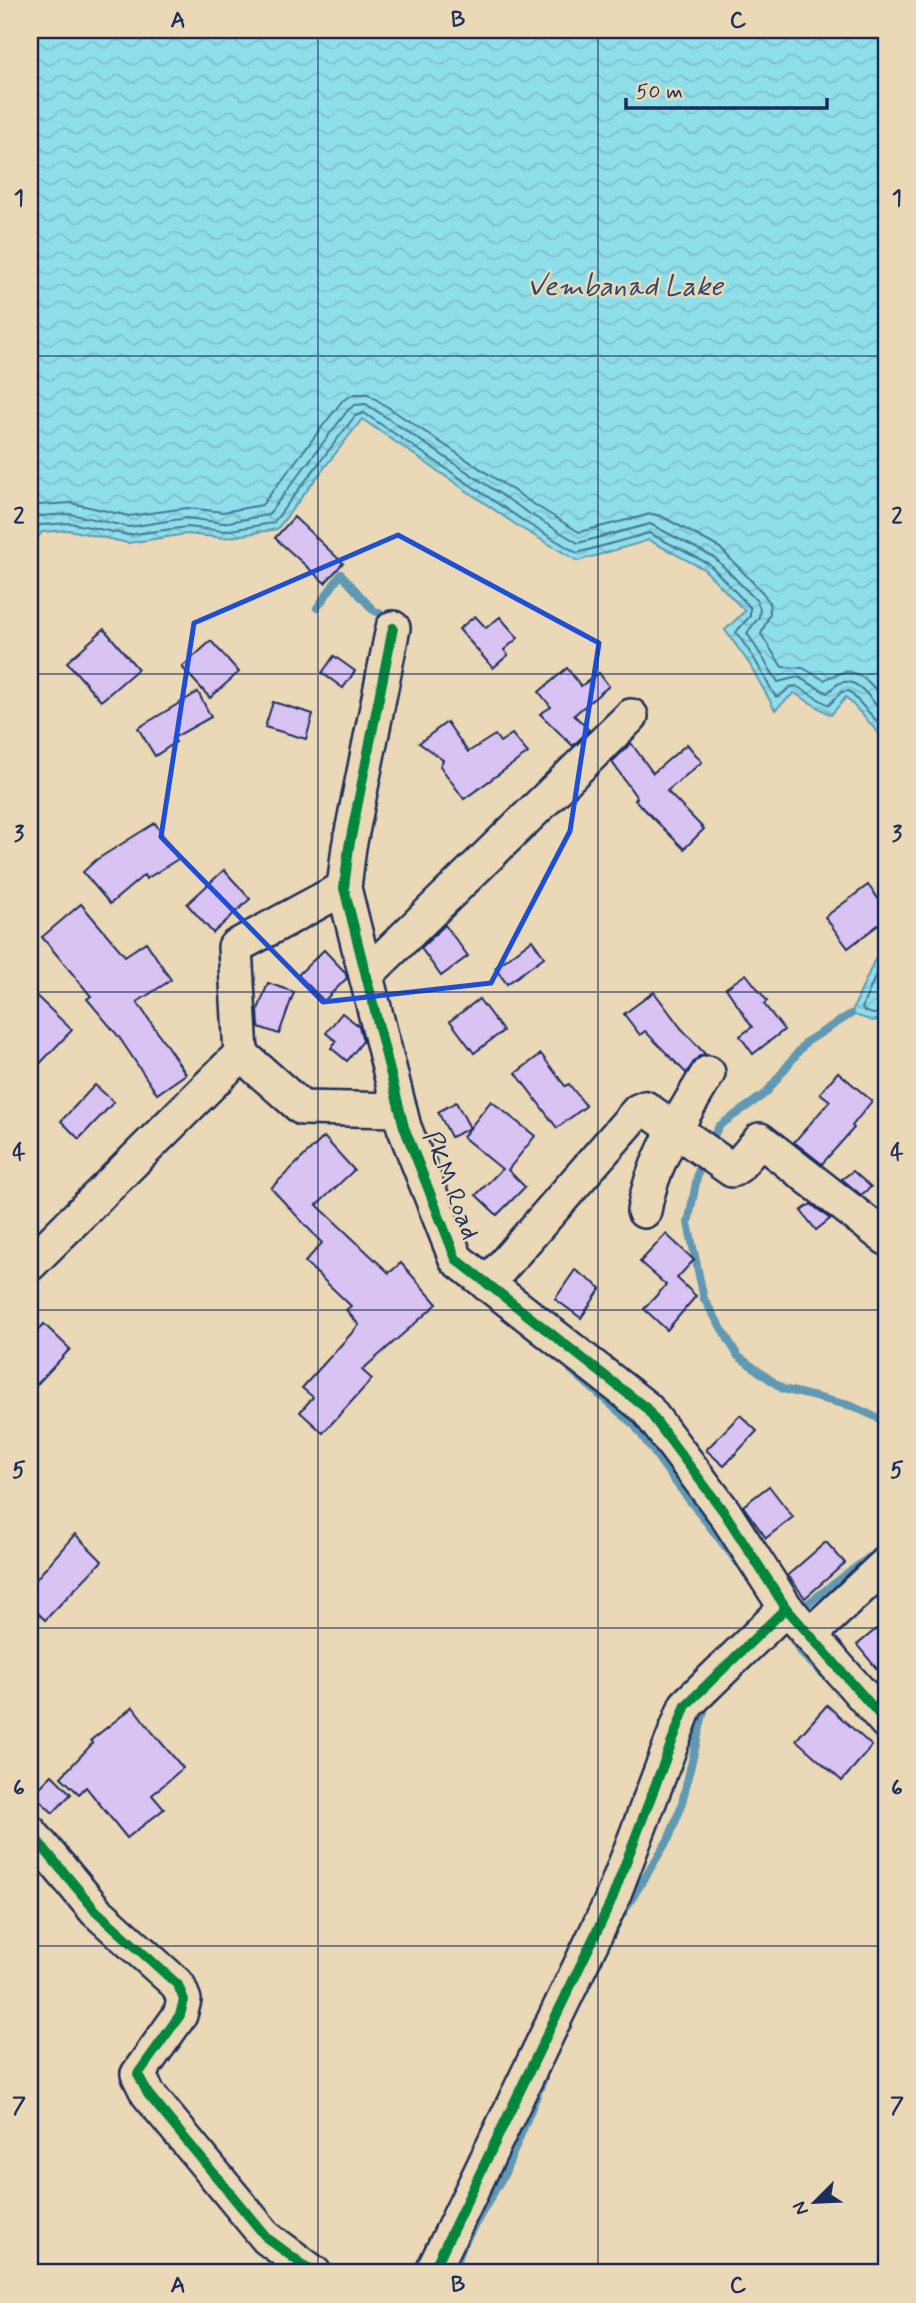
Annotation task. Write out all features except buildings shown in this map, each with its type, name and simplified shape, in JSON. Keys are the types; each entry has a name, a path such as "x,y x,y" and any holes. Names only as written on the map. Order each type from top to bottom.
{"street":[{"name":"PKM Road","path":"393,628 349,847 344,888 400,1110 447,1249 487,1284 646,1408 724,1512 786,1608 886,1722"},
{"path":"366,975 631,716"},
{"path":"30,1264 241,1054 235,947 344,888"},
{"name":"PKM Road","path":"241,1054 302,1108 400,1110"},
{"path":"644,1211 654,1172 708,1073"},
{"path":"487,1284 638,1111 645,1108 732,1170 760,1140 886,1238"},
{"path":"810,1635 886,1564"},
{"path":"432,2273 610,1904 686,1705 786,1608"},
{"path":"30,1832 96,1910 178,1985 184,2000 180,2015 138,2074 148,2094 267,2238 314,2273"}],"highlighted area":[{"path":"398,535 599,643 570,831 491,983 323,1002 161,837 194,623"}],"water":[{"name":"Vembanad Lake","path":"30,30 886,30 886,741 846,697 831,715 794,693 775,710 749,663 725,630 745,611 704,569 649,540 578,561 521,528 362,419 277,529 224,538 187,534 128,543 69,530 42,532 30,548"},
{"path":"886,947 886,1018 873,1021 851,1014 874,961"}],"waterway":[{"path":"317,608 341,574 373,610 381,614 383,625"},
{"path":"709,1145 719,1126 766,1093 806,1042 851,1014"},
{"path":"704,1157 699,1168 688,1223 704,1299 738,1356 783,1389 852,1406 886,1422"},
{"path":"571,1370 635,1426 738,1563"},
{"path":"798,1611 872,1555 886,1541"},
{"path":"790,1636 803,1655 823,1674"},
{"path":"622,1915 669,1838 681,1807 705,1706 709,1702"},
{"path":"452,2273 465,2242 505,2173 544,2078"}],"cycle path":[{"path":"393,628 349,847 344,888 404,1127 456,1259 646,1408 724,1512 786,1608 886,1722"},
{"path":"432,2273 610,1904 686,1705 786,1608"},
{"path":"30,1832 96,1911 178,1985 184,2000 180,2015 138,2074 148,2094 267,2238 314,2273"}]}
